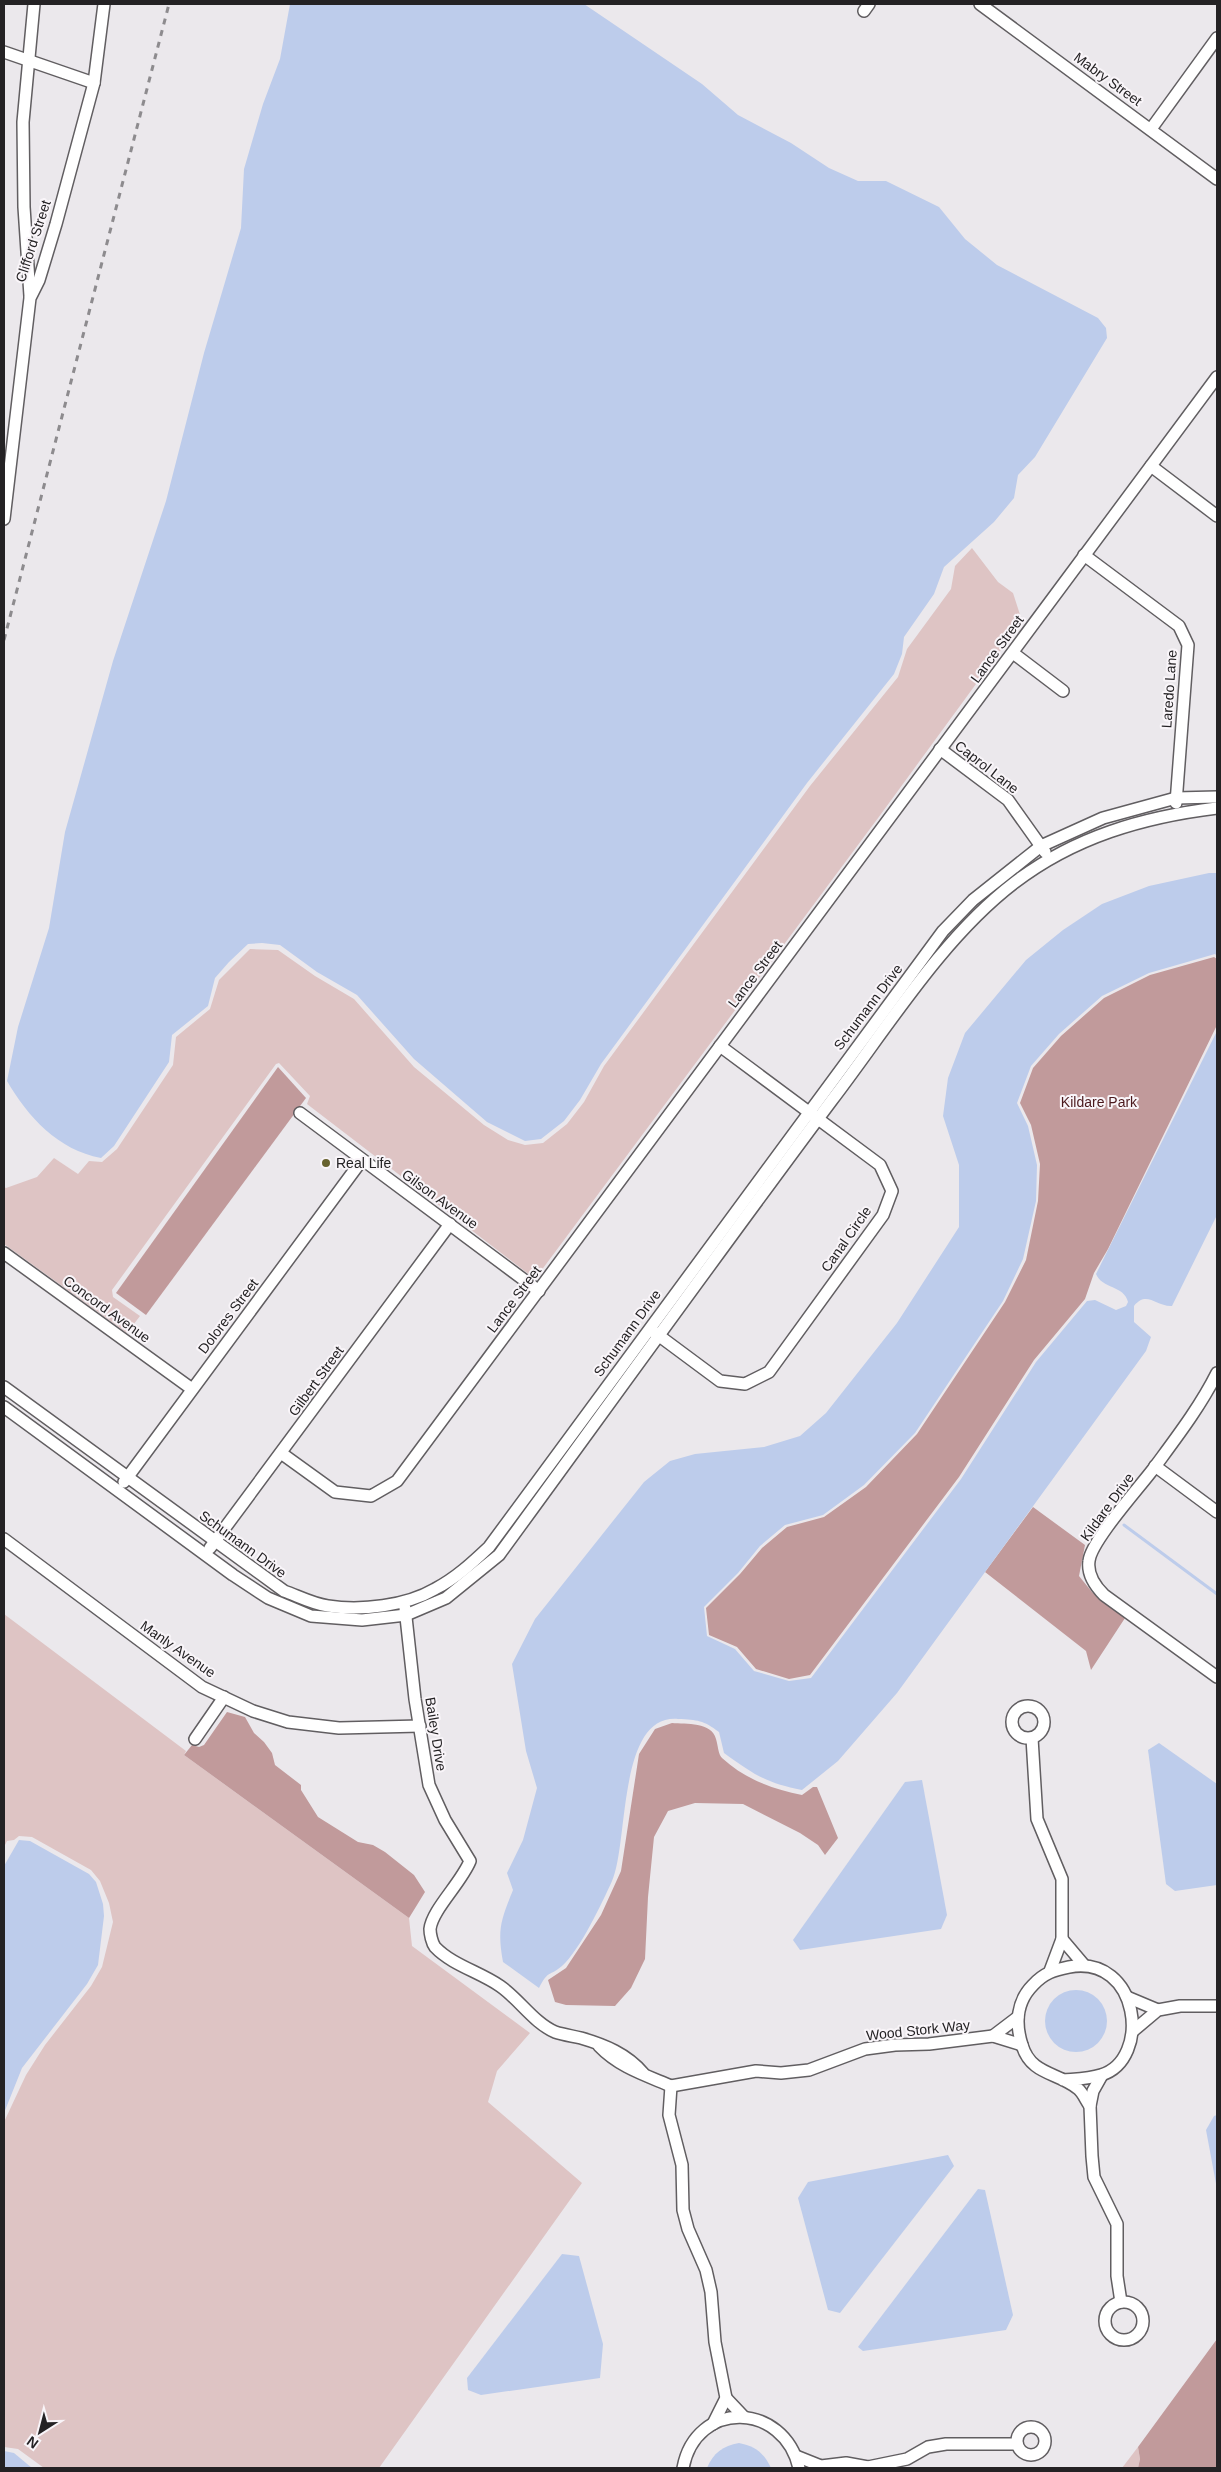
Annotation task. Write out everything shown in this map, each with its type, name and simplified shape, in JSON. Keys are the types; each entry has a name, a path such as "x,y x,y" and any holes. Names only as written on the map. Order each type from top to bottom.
{"street":[{"path":"30,298 24,207 23,122 34,4"},
{"name":"Clifford Street","path":"4,520 30,298 39,280 56,224 94,83 104,4"},
{"name":"Mabry Street","path":"980,4 1217,178"},
{"path":"1150,129 1217,38"},
{"path":"4,52 94,83"},
{"name":"Lance Street","path":"281,1453 335,1492 370,1496 397,1481 1217,378"},
{"path":"1151,466 1217,516"},
{"name":"Laredo Lane","path":"1084,555 1179,626 1188,645 1175,813"},
{"path":"1013,653 1063,691"},
{"name":"Caprol Lane","path":"940,749 1008,800 1050,859"},
{"name":"Schumann Drive","path":"4,1407 206,1555 268,1598 311,1616 362,1620 406,1615 446,1598 500,1554 659,1336 943,931 974,900 1042,846 1103,818 1176,798 1217,797"},
{"name":"Schumann Drive","path":"4,1387 284,1591 326,1606 360,1608 404,1601 434,1590 464,1571 489,1547 649,1328 954,937 1014,883 1050,859 1085,841 1131,825 1175,813 1217,808"},
{"name":"Canal Circle","path":"649,1328 720,1381 745,1384 768,1372 883,1215 892,1191 880,1165 720,1046"},
{"name":"Gilson Avenue","path":"300,1112 539,1291"},
{"name":"Dolores Street","path":"117,1490 362,1160"},
{"name":"Gilbert Street","path":"206,1555 450,1224"},
{"name":"Concord Avenue","path":"4,1253 192,1389"},
{"name":"Kildare Drive","path":"1217,1373 1208,1391 1155,1466 1094,1546 1089,1562 1094,1584 1104,1594 1217,1677"},
{"path":"31,1427 40,1413"},
{"path":"1155,1466 1217,1512"},
{"name":"Manly Avenue","path":"4,1539 202,1687 253,1711 288,1722 339,1728 420,1726"},
{"name":"Bailey Drive","path":"404,1601 429,1785 445,1820 470,1861 464,1876 432,1917 430,1931 433,1945 447,1957 500,1986 542,2024 555,2032 584,2039 617,2051 632,2060 643,2073 671,2086"},
{"path":"195,1738 224,1697"},
{"path":"1032,1738 1037,1820 1062,1879 1062,1939 1050,1971"},
{"path":"1062,1939 1084,1964 1107,1972 1119,1982 1127,1997 1133,2031 1129,2048 1118,2065 1102,2075 1063,2080"},
{"path":"1084,1964 1050,1971 1039,1978 1027,1991 1019,2008 1018,2017 1022,2046 1030,2060 1044,2072 1078,2088 1090,2106"},
{"path":"1127,1997 1158,2010"},
{"path":"1133,2031 1158,2010 1180,2006 1217,2006"},
{"path":"993,2036 1018,2017"},
{"name":"Wood Stork Way","path":"671,2086 756,2071 781,2073 809,2070 865,2049 993,2036 1022,2046"},
{"path":"1102,2075 1093,2091 1090,2106 1094,2176 1117,2224 1117,2267 1121,2302"},
{"path":"671,2086 669,2115 682,2165 683,2210 688,2229 706,2270 711,2292 715,2342 726,2398 744,2417"},
{"path":"713,2424 726,2398"},
{"path":"683,2468 690,2447 700,2434 713,2424 728,2418 744,2417 761,2420 776,2429 788,2441 796,2456 799,2468"},
{"path":"796,2456 819,2467 846,2463 868,2467 907,2460 928,2447 946,2444 1017,2444"}],"shaded area":[{"path":"972,548 998,582 1013,593 1022,621 535,1279 307,1104 310,1096 279,1063 276,1064 112,1290 113,1297 140,1316 127,1333 4,1244 4,1187 6,1188 37,1177 54,1158 78,1174 89,1161 102,1162 117,1149 173,1065 176,1037 210,1009 219,980 250,949 278,950 315,976 354,999 414,1067 484,1125 508,1140 525,1145 543,1143 567,1124 584,1102 604,1066 810,786 898,677 907,649 951,589 955,566"},
{"path":"4,1614 186,1751 184,1755 409,1918 412,1946 530,2033 497,2071 488,2102 582,2183 379,2468 44,2468 18,2449 4,2447 4,2122 26,2075 45,2045 91,1986 102,1967 113,1922 109,1903 100,1881 91,1870 32,1837 19,1836 14,1840 7,1841 4,1847"},
{"path":"1138,2447 1140,2459 1138,2468 1122,2468"}],"green space":[{"name":"Kildare Park","path":"1214,957 1217,959 1217,1025 1108,1249 1094,1273 1085,1299 1034,1360 959,1477 810,1675 789,1679 756,1669 737,1647 709,1635 706,1608 740,1574 762,1548 787,1527 824,1517 866,1487 917,1434 1005,1302 1026,1260 1038,1201 1040,1164 1031,1125 1020,1103 1033,1068 1061,1036 1104,998 1150,975"},
{"path":"278,1067 306,1098 146,1315 116,1293"},
{"path":"1033,1507 1085,1545 1079,1576 1092,1592 1125,1618 1091,1670 1086,1651 985,1572"},
{"path":"227,1712 245,1717 254,1733 272,1753 275,1765 301,1785 301,1790 318,1817 358,1842 373,1845 385,1852 414,1875 425,1892 409,1918 184,1755 192,1745 199,1747 204,1745"},
{"path":"672,1723 698,1725 709,1729 714,1733 722,1758 740,1772 759,1782 780,1790 802,1795 813,1787 817,1787 838,1838 825,1855 818,1845 800,1833 743,1804 695,1803 668,1811 654,1837 648,1897 645,1959 631,1988 615,2006 566,2005 555,2002 548,1980 566,1968 601,1915 621,1871 639,1754 655,1729"},
{"path":"1217,2339 1217,2468 1138,2468 1140,2459 1138,2447"}],"water":[{"path":"290,4 584,4 702,84 738,115 791,143 829,168 858,181 886,181 939,207 965,239 997,265 1098,318 1106,328 1107,338 1035,457 1018,475 1014,498 994,522 944,567 934,594 904,637 902,654 894,674 807,783 601,1064 580,1100 564,1121 541,1139 525,1141 487,1122 414,1059 357,995 317,972 280,945 248,944 215,978 208,1006 172,1035 169,1062 114,1146 101,1158 85,1154 58,1140 24,1107 7,1081 18,1027 49,928 65,832 113,661 166,501 204,353 241,228 244,169 263,104 280,59"},
{"path":"1209,873 1217,873 1217,956 1215,954 1149,973 1102,996 1059,1034 1031,1066 1017,1103 1028,1126 1037,1165 1036,1201 1023,1259 1003,1301 915,1433 864,1485 823,1515 785,1525 760,1546 738,1573 704,1607 707,1636 735,1649 754,1671 789,1681 811,1678 961,1479 1036,1362 1087,1301 1095,1300 1116,1310 1126,1306 1128,1302 1126,1297 1099,1279 1096,1274 1217,1031 1217,1215 1172,1306 1143,1299 1134,1306 1134,1322 1151,1337 1146,1351 897,1693 838,1761 802,1790 769,1781 743,1767 724,1753 719,1732 700,1721 678,1719 658,1723 644,1737 635,1758 628,1784 617,1863 612,1881 590,1926 576,1949 562,1966 547,1976 539,1988 503,1962 500,1941 503,1917 513,1890 507,1873 523,1840 537,1788 526,1751 512,1664 535,1619 644,1482 670,1461 695,1454 764,1447 800,1436 826,1413 897,1323 959,1227 959,1165 943,1116 948,1078 965,1033 1026,960 1063,930 1102,904 1149,886"},
{"path":"1159,1743 1217,1784 1217,1885 1175,1891 1166,1884 1148,1750"},
{"path":"922,1780 947,1915 941,1929 800,1950 793,1940 905,1782"},
{"path":"19,1840 30,1841 89,1874 96,1882 103,1904 104,1916 98,1965 87,1984 22,2068 4,2113 4,1866"},
{"path":"1076,1990 1093,1995 1098,1999 1102,2004 1107,2021 1102,2038 1098,2043 1093,2047 1076,2052 1059,2047 1054,2043 1050,2038 1045,2021 1050,2004 1054,1999 1059,1995"},
{"path":"1217,2115 1217,2189 1206,2130 1214,2116"},
{"path":"948,2155 954,2166 840,2313 828,2310 798,2198 808,2182"},
{"path":"978,2189 985,2190 1013,2315 1006,2330 863,2351 858,2347"},
{"path":"562,2254 579,2256 603,2344 600,2378 481,2395 468,2390 467,2378"},
{"path":"739,2443 750,2446 758,2451 771,2468 707,2468 712,2458 719,2451"},
{"path":"4,2451 14,2453 32,2468 4,2468"}],"waterway":[{"path":"1124,1525 1217,1594"}],"railway":[{"path":"4,640 169,4"}],"place":[{"name":"Real Life","path":"326,1163"}]}
